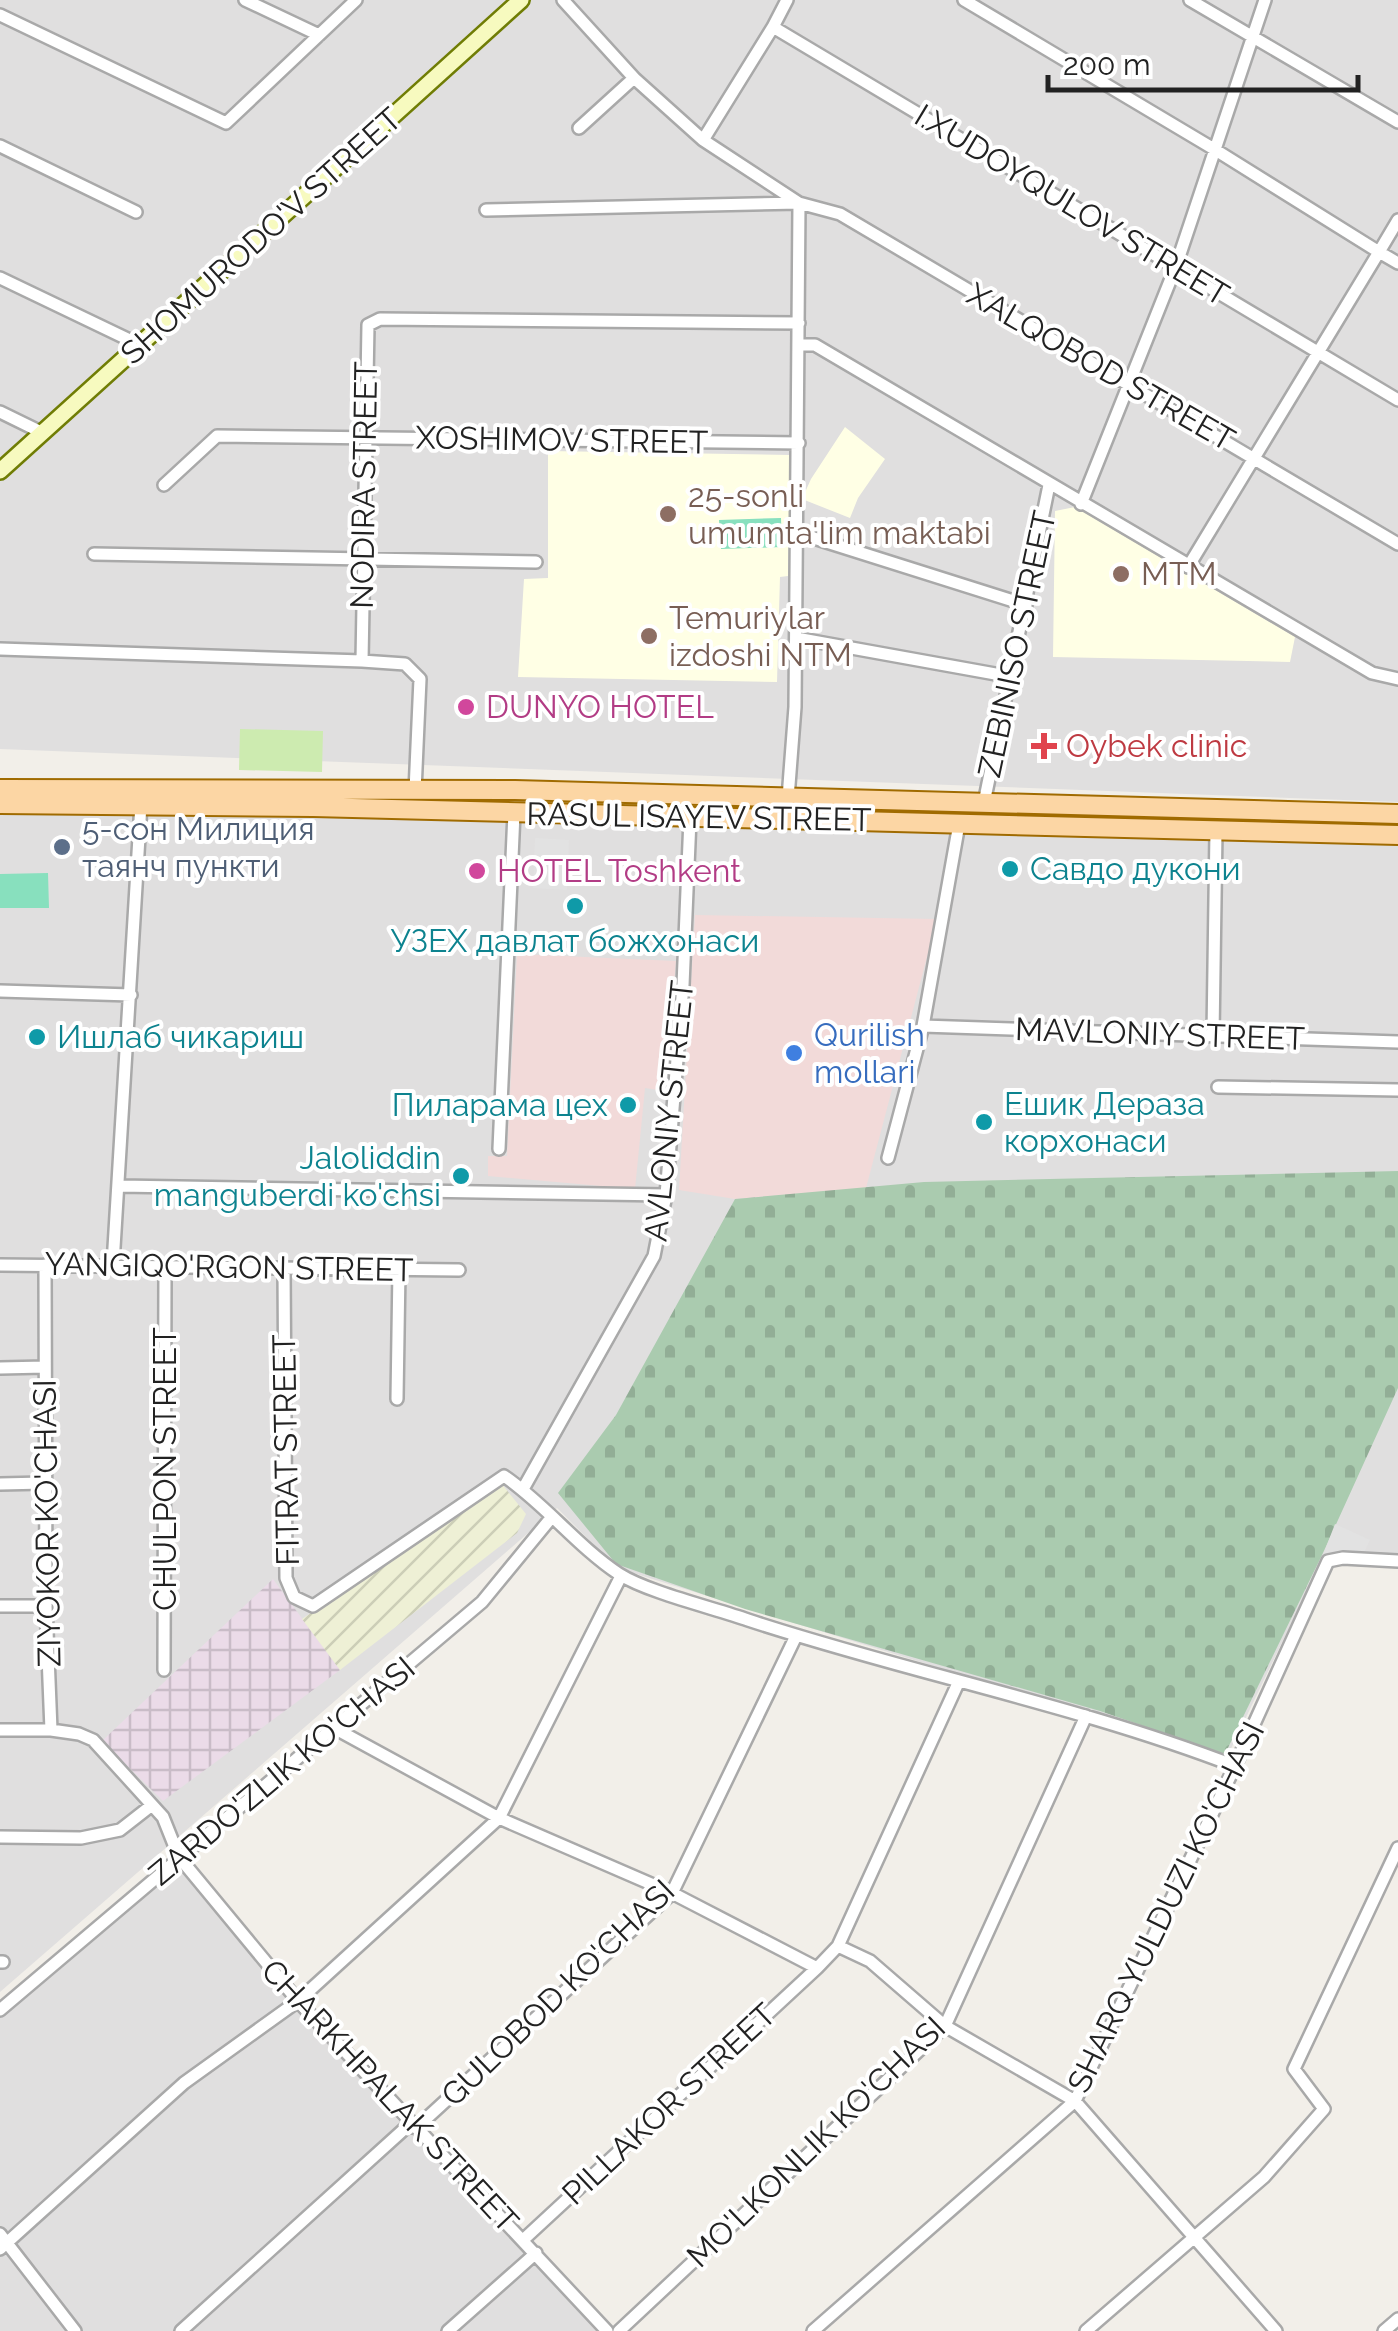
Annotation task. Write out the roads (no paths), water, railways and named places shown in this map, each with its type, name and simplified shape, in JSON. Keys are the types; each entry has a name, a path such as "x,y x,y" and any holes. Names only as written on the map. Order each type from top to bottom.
{"main road":[{"name":"RASUL ISAYEV STREET","path":"0,789 515,790 1398,814"},
{"path":"514,812 515,790"},
{"name":"RASUL ISAYEV STREET","path":"0,804 514,812 1398,835"}],"street":[{"path":"246,0 319,35"},
{"path":"0,16 226,123 356,0"},
{"name":"SHOMURODO'V STREET","path":"0,471 521,0"},
{"path":"563,0 634,78 703,140 800,202"},
{"path":"703,140 788,0"},
{"path":"964,0 1398,263"},
{"path":"1190,0 1398,122"},
{"path":"1081,504 1176,266 1265,0"},
{"name":"I.ХUDOYQULOV STREET","path":"773,27 1398,400"},
{"path":"579,128 634,78"},
{"path":"0,146 136,212"},
{"path":"486,210 800,202"},
{"path":"788,798 795,708 800,202"},
{"name":"ХALQOBOD STREET","path":"800,202 840,214 1398,544"},
{"path":"1188,567 1398,220"},
{"path":"0,278 140,346"},
{"name":"NODIRA STREET","path":"362,662 364,437 368,325 373,320 799,322"},
{"name":"ZEBINISO STREET","path":"799,345 815,344 1049,486 1372,673 1398,679"},
{"path":"0,412 43,433"},
{"name":"XOSHIMOV STREET","path":"164,485 218,436 799,443"},
{"name":"ZEBINISO STREET","path":"984,803 1049,486"},
{"path":"798,533 1026,606"},
{"path":"94,554 536,562"},
{"path":"796,638 1012,677"},
{"path":"0,649 404,664 420,679 415,791"},
{"path":"113,1264 140,804"},
{"path":"498,1149 514,812"},
{"name":"AVLONIY STREET","path":"523,1489 654,1256 666,1195 683,984 690,819"},
{"path":"888,1158 923,1026 959,824"},
{"path":"1213,1034 1216,831"},
{"path":"0,991 131,995"},
{"name":"MAVLONIY STREET","path":"923,1026 1398,1042"},
{"path":"1218,1086 1398,1090"},
{"path":"118,1186 666,1195"},
{"name":"YANGIQO'RGON STREET","path":"0,1265 458,1270"},
{"name":"ZIYOKOR KO'CHASI","path":"45,1265 44,1484 50,1730"},
{"name":"FITRAT STREET","path":"284,1267 286,1578 294,1597 313,1606 504,1476 523,1489"},
{"name":"CHULPON STREET","path":"164,1670 165,1268"},
{"path":"396,1399 399,1269"},
{"path":"0,1368 45,1367"},
{"path":"0,1484 44,1484"},
{"path":"523,1489 551,1518 621,1576 796,1636 1162,1738 1235,1766"},
{"name":"ZARDO'ZLIK KO'CHASI","path":"0,2010 482,1602 551,1518"},
{"name":"SHARQ YULDUZI KO'CHASI","path":"812,2331 1074,2102 1328,1561 1398,1561"},
{"path":"75,2331 2,2242 184,2083 298,2001 499,1818 621,1576"},
{"path":"0,1606 46,1606"},
{"name":"GULOBOD KO'CHASI","path":"181,2331 672,1893 796,1636"},
{"path":"959,1682 838,1946 870,1962 945,2026 1074,2102 1276,2331"},
{"name":"MO'LKONLIK KO'CHASI","path":"619,2331 945,2026 1086,1716"},
{"path":"334,1728 499,1818 672,1893 816,1968"},
{"path":"0,1730 50,1730"},
{"name":"CHARKHPALAK STREET","path":"50,1730 94,1740 163,1818 179,1857 298,2001 607,2331"},
{"path":"0,1837 81,1838 120,1830 152,1805"},
{"path":"1086,2331 1264,2177 1324,2109 1294,2069 1398,1848"},
{"name":"PILLAKOR STREET","path":"523,2240 838,1946"},
{"path":"448,2331 536,2253"},
{"path":"1384,2331 1398,2319"}],"place":[{"name":"25-sonli umumta'lim maktabi","path":"668,514"},
{"name":"MTM","path":"1121,574"},
{"name":"Temuriylar izdoshi NTM","path":"649,636"},
{"name":"DUNYO HOTEL","path":"466,707"},
{"name":"Oybek clinic","path":"1044,746"},
{"name":"5-сон Милиция таянч пункти","path":"62,847"},
{"name":"Савдо дукони","path":"1010,869"},
{"name":"HOTEL Toshkent","path":"477,871"},
{"name":"УЗЕХ давлат божхонаси","path":"575,906"},
{"name":"Ишлаб чикариш","path":"37,1037"},
{"name":"Qurilish mollari","path":"794,1053"},
{"name":"Пиларама цех","path":"628,1105"},
{"name":"Ешик Дераза корхонаси","path":"984,1122"},
{"name":"Jaloliddin manguberdi ko'chsi","path":"461,1176"}]}
